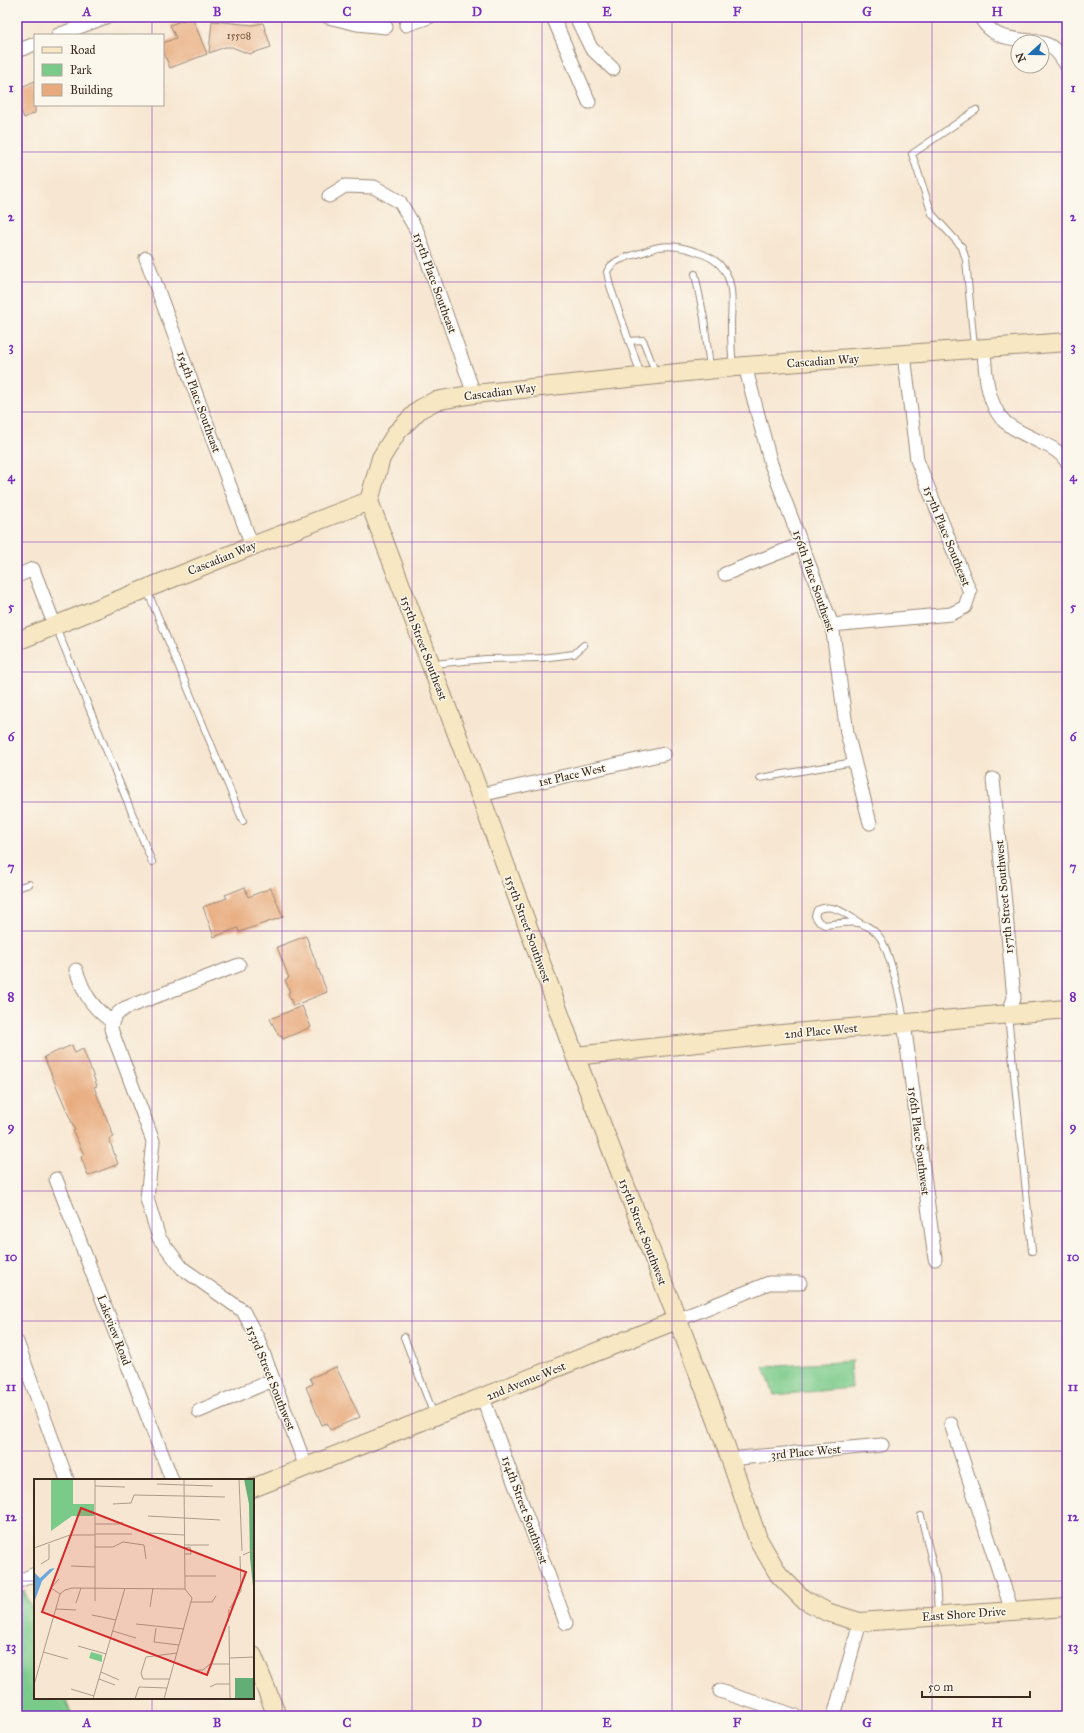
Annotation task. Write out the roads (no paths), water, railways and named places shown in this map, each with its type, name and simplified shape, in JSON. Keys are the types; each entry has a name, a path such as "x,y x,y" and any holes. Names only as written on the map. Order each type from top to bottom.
{"street":[{"path":"61,34 106,17"},
{"path":"328,17 358,24 386,27"},
{"path":"406,25 429,17"},
{"path":"553,17 589,102"},
{"path":"576,17 591,48 612,69"},
{"path":"980,17 991,31 998,35 1010,38"},
{"path":"17,51 34,44"},
{"path":"1050,47 1057,52 1067,66"},
{"name":"155th Place Southeast","path":"329,196 345,186 374,187 400,202 417,231 474,394"},
{"name":"154th Place Southeast","path":"146,258 252,546"},
{"name":"Cascadian Way","path":"17,641 252,546 369,501 381,458 397,432 420,409 435,401 474,394 739,367 904,356 1067,342"},
{"path":"979,350 990,391 1001,417 1011,426 1055,449 1067,462"},
{"name":"157th Place Southeast","path":"832,625 951,614 965,606 970,592 917,460 904,356"},
{"name":"156th Place Southeast","path":"739,367 771,464 832,625 847,733 870,823"},
{"name":"155th Street Southeast","path":"369,501 480,796"},
{"path":"725,574 801,544"},
{"path":"17,576 33,569 55,626"},
{"name":"1st Place West","path":"480,796 664,754"},
{"name":"157th Street Southwest","path":"993,779 1014,998 1008,1014"},
{"name":"155th Street Southwest","path":"480,796 574,1056 717,1421 758,1539 779,1575 803,1599 827,1612 860,1622"},
{"path":"76,970 84,992 91,1004 112,1022 116,1014 125,1008 240,965"},
{"name":"2nd Place West","path":"574,1056 782,1034 1067,1009"},
{"name":"153rd Street Southwest","path":"112,1022 111,1029 152,1141 146,1199 159,1238 182,1268 243,1311 258,1339 306,1467"},
{"name":"156th Place Southwest","path":"904,1023 934,1259"},
{"name":"Lakeview Road","path":"56,1179 172,1479"},
{"name":"2nd Avenue West","path":"254,1488 483,1398 769,1283 800,1283"},
{"path":"17,1342 67,1479"},
{"path":"199,1411 273,1380"},
{"name":"154th Street Southwest","path":"483,1398 566,1623"},
{"path":"951,1424 1012,1611"},
{"name":"3rd Place West","path":"730,1459 882,1445"},
{"path":"17,1582 34,1574"},
{"name":"East Shore Drive","path":"860,1622 1067,1607"},
{"path":"834,1716 860,1622"},
{"path":"254,1658 277,1716"},
{"path":"720,1691 796,1716"}],"lane":[{"path":"976,110 912,154 932,214 962,247 966,260 979,350"},
{"path":"649,376 629,341 608,278 610,267 621,260 658,246 686,248 701,253 720,265 726,273 732,287 733,304 731,353 739,367"},
{"path":"695,274 704,318 710,370"},
{"path":"629,341 643,340 649,376"},
{"path":"146,589 243,821"},
{"path":"55,626 152,862"},
{"path":"430,664 486,659 542,658 574,654 584,645"},
{"path":"760,778 854,762"},
{"path":"17,888 29,884"},
{"path":"860,923 825,925 819,922 815,916 817,910 830,907 871,928 880,937 886,951 902,1005 904,1023"},
{"path":"1008,1014 1032,1251"},
{"path":"404,1337 434,1417"},
{"path":"921,1516 936,1578 938,1616"}]}
